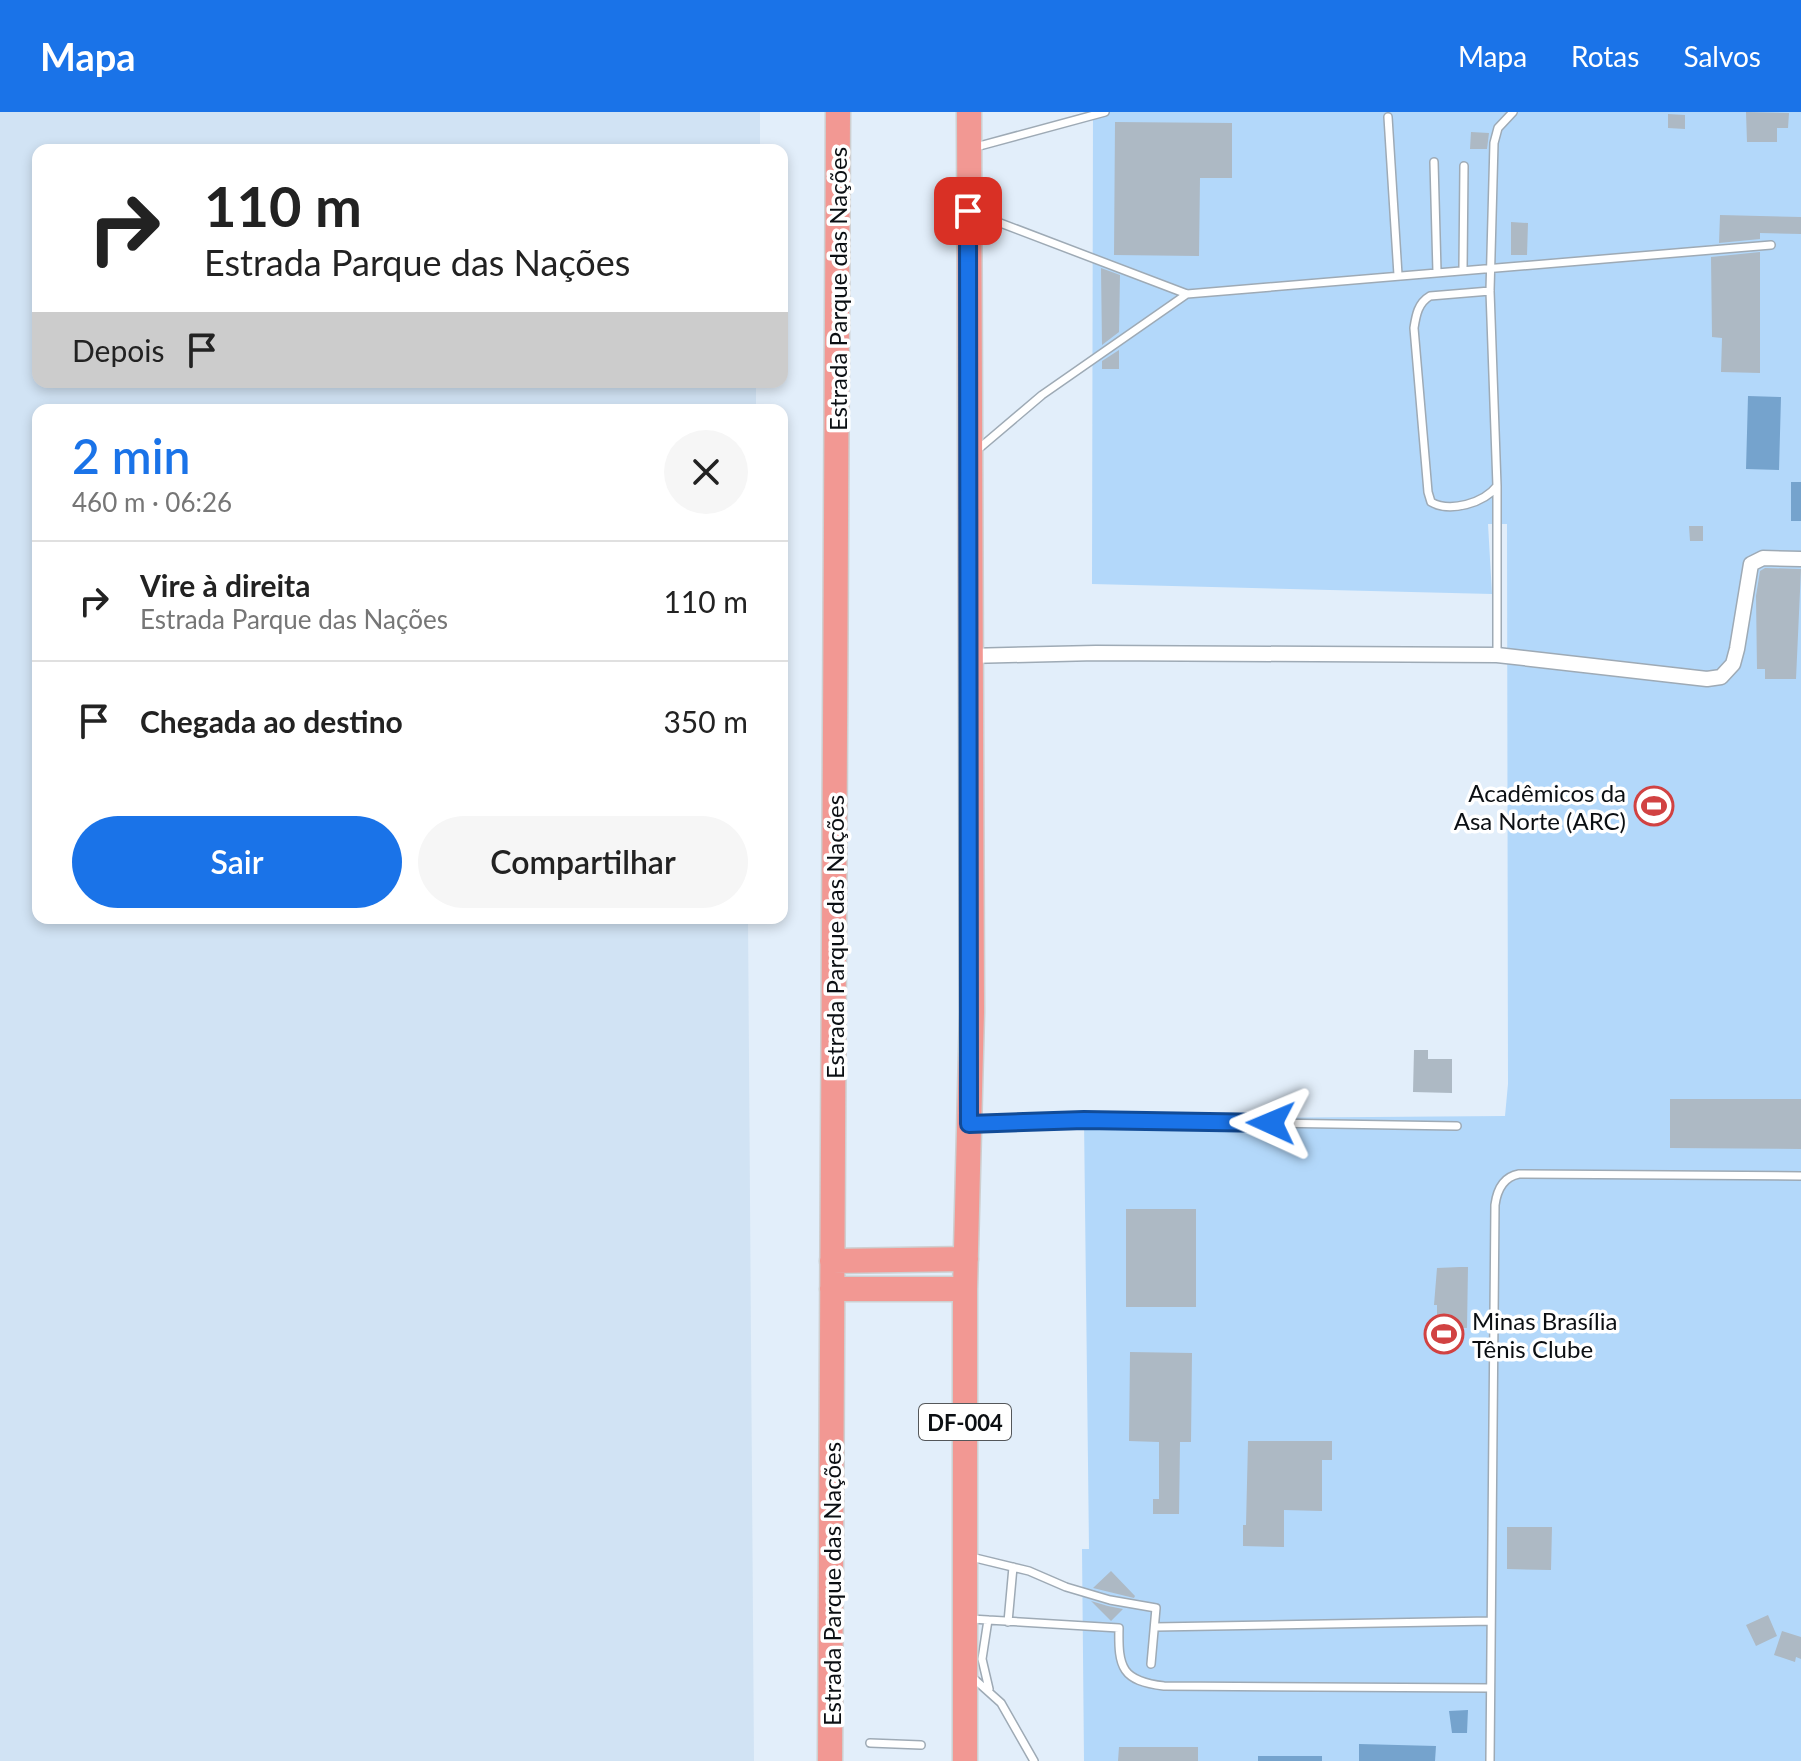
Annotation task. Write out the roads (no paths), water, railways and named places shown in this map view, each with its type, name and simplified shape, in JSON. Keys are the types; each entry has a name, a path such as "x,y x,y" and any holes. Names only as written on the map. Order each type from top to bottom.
{"highway":[{"name":"Estrada Parque das Nações","path":"830,1761 838,112"},
{"name":"DF-004","path":"965,1761 965,1673 977,1620 965,1556 965,1289 969,1124 969,112"},
{"path":"832,1261 966,1259"},
{"path":"832,1289 965,1289"}],"street":[{"path":"968,656 1096,653 1497,655 1707,679 1721,677 1733,664 1751,564 1763,558 1801,559"}],"lane":[{"path":"968,149 1105,112"},
{"path":"1497,655 1497,486 1490,291 1494,143 1498,128 1513,112"},
{"path":"1388,117 1398,275"},
{"path":"1434,162 1437,272"},
{"path":"1463,269 1464,166"},
{"path":"968,211 1187,294 1771,245"},
{"path":"1490,291 1430,296 1423,300 1414,328 1429,497 1442,507 1471,503 1487,496 1497,486"},
{"path":"969,458 1030,404 1187,294"},
{"path":"969,1124 1084,1120 1457,1126"},
{"path":"1490,1761 1495,1554 1495,1205 1504,1182 1519,1174 1801,1176"},
{"path":"965,1556 1013,1567 1081,1592 1156,1608 1151,1664"},
{"path":"1008,1622 1013,1567"},
{"path":"989,1689 977,1620 1119,1628 1119,1660 1128,1674 1141,1683 1178,1687 1490,1688"},
{"path":"1155,1627 1491,1621"},
{"path":"965,1673 989,1689 1001,1703 1034,1761"},
{"path":"870,1743 921,1745"}],"place":[{"name":"Acadêmicos da Asa Norte (ARC)","path":"1654,806"},
{"name":"Minas Brasília Tênis Clube","path":"1444,1334"}]}
